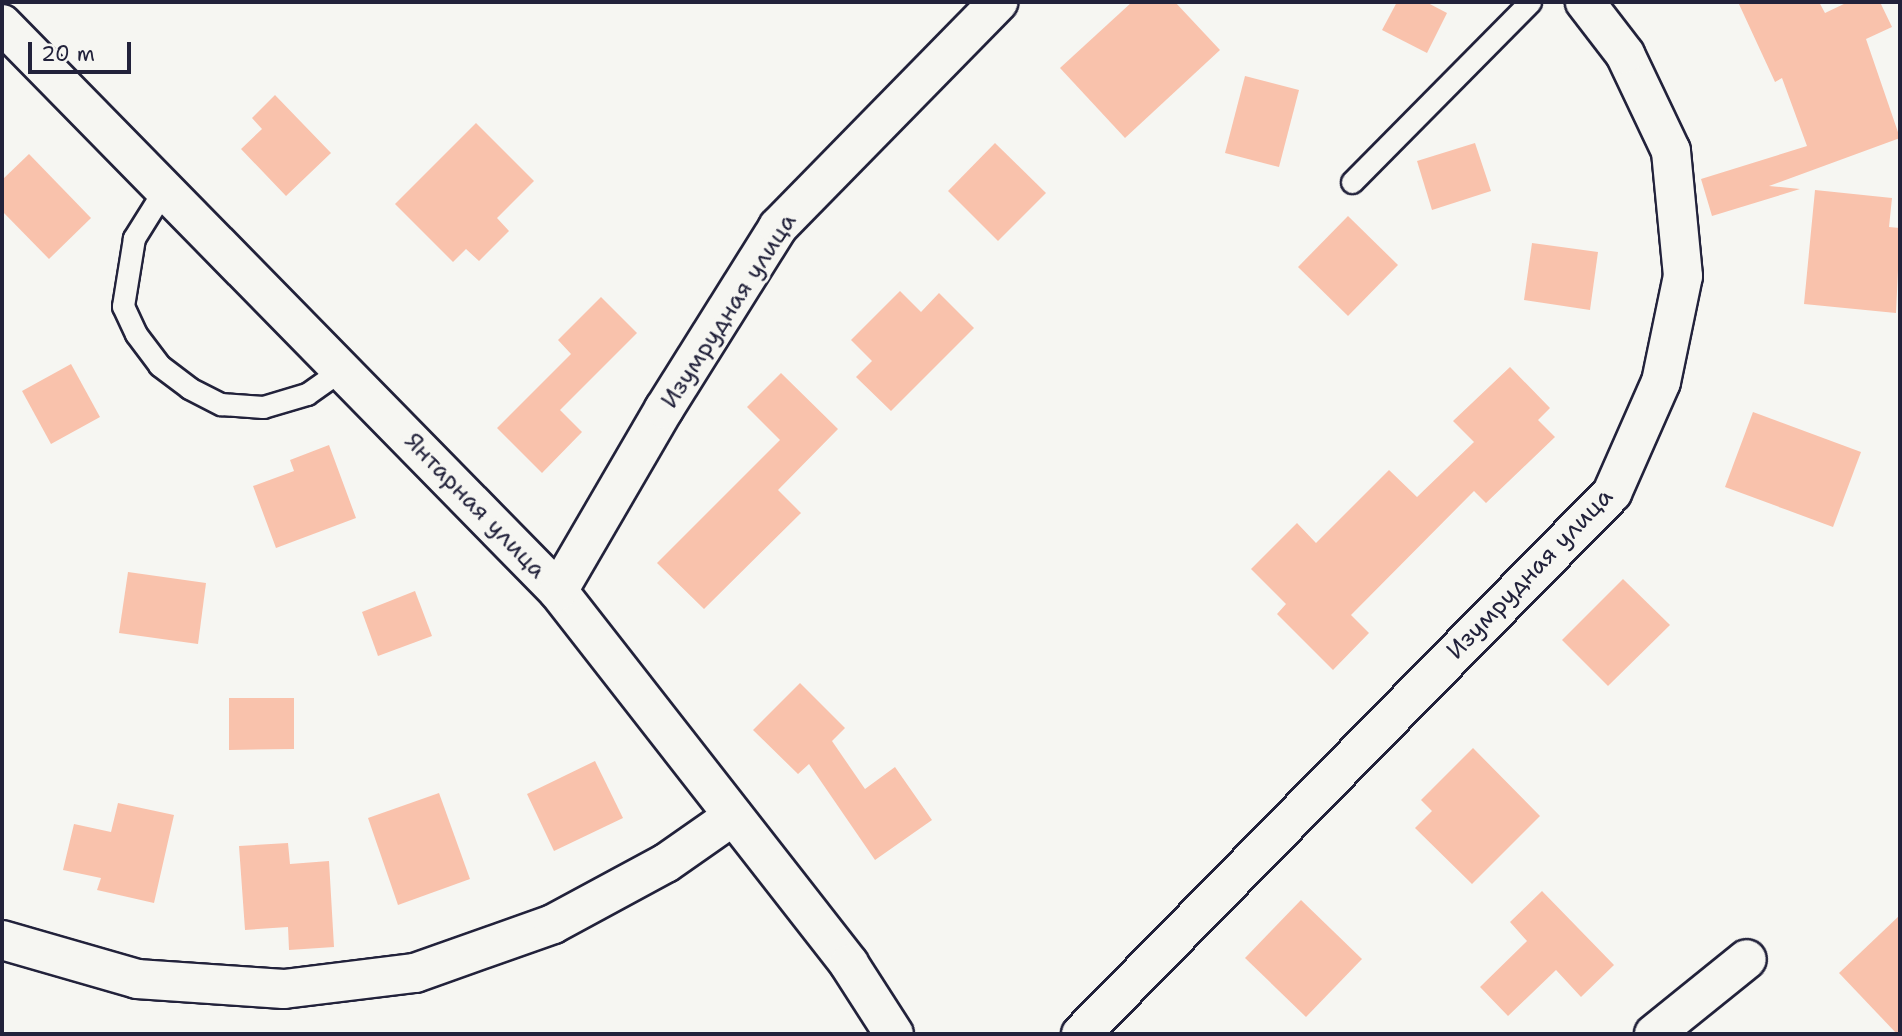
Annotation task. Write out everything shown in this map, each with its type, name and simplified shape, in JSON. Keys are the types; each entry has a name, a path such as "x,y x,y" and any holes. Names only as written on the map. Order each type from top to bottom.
{"street":[{"name":"Изумрудная улица","path":"558,591 664,410 778,227 998,2"},
{"name":"Изумрудная улица","path":"1081,1034 1612,493 1661,382 1683,276 1671,151 1625,54 1585,2"},
{"name":"Янтарная улица","path":"2,24 558,591 849,964 894,1034"},
{"path":"2,940 137,979 284,989 415,973 553,924 666,863 733,816"},
{"path":"1654,1034 1747,960"}],"lane":[{"path":"1352,181 1530,2"},
{"path":"164,190 134,238 123,306 136,334 159,365 189,388 221,404 263,407 307,394 341,370"}],"building":[{"path":"1132,2 1175,2 1220,50 1125,138 1060,68"},
{"path":"1397,2 1426,2 1447,13 1427,53 1382,30"},
{"path":"1738,2 1819,2 1825,13 1848,2 1880,2 1892,27 1866,39 1900,138 1769,186 1800,189 1712,216 1701,179 1807,146 1782,78 1775,82"},
{"path":"1245,76 1299,90 1279,167 1225,153"},
{"path":"275,95 331,153 286,196 241,149 262,129 252,118"},
{"path":"476,123 534,181 497,218 509,231 479,261 466,249 453,262 395,204"},
{"path":"995,143 1046,193 998,241 948,191"},
{"path":"1475,143 1491,191 1432,210 1417,161"},
{"path":"29,154 91,218 49,259 2,211 2,180"},
{"path":"1815,190 1892,198 1889,227 1900,228 1896,313 1804,304"},
{"path":"1348,216 1398,265 1348,316 1298,267"},
{"path":"1532,243 1598,252 1590,310 1524,300"},
{"path":"900,291 921,312 939,293 974,328 891,411 856,377 872,361 851,340"},
{"path":"601,297 637,333 560,410 582,432 542,473 497,428 571,354 558,340"},
{"path":"71,364 100,417 51,444 22,391"},
{"path":"1510,367 1550,408 1538,420 1555,437 1486,503 1474,491 1351,615 1369,633 1333,670 1277,614 1286,604 1251,569 1297,523 1316,543 1389,470 1417,497 1474,442 1453,421"},
{"path":"781,373 838,429 778,490 801,513 704,609 657,563 780,440 747,407"},
{"path":"1753,412 1861,452 1833,527 1725,487"},
{"path":"329,445 356,518 276,548 253,486 294,471 290,460"},
{"path":"128,572 206,583 198,644 119,633"},
{"path":"1623,579 1670,625 1608,686 1562,640"},
{"path":"415,591 432,636 378,656 362,612"},
{"path":"800,683 845,728 832,741 865,789 895,767 932,820 875,860 809,764 798,774 753,730"},
{"path":"229,698 294,698 294,749 229,750"},
{"path":"1473,748 1540,816 1472,884 1415,828 1432,811 1421,800"},
{"path":"595,761 623,818 554,851 527,794"},
{"path":"439,793 470,879 398,905 368,818"},
{"path":"118,803 174,815 154,903 97,890 101,878 63,870 74,824 111,832"},
{"path":"288,843 290,864 329,861 334,947 289,950 288,927 245,930 239,846"},
{"path":"1542,891 1614,965 1581,997 1556,970 1508,1016 1480,987 1527,941 1510,922"},
{"path":"1301,900 1362,959 1306,1017 1245,958"},
{"path":"1900,915 1900,1034 1897,1034 1839,973"}]}
